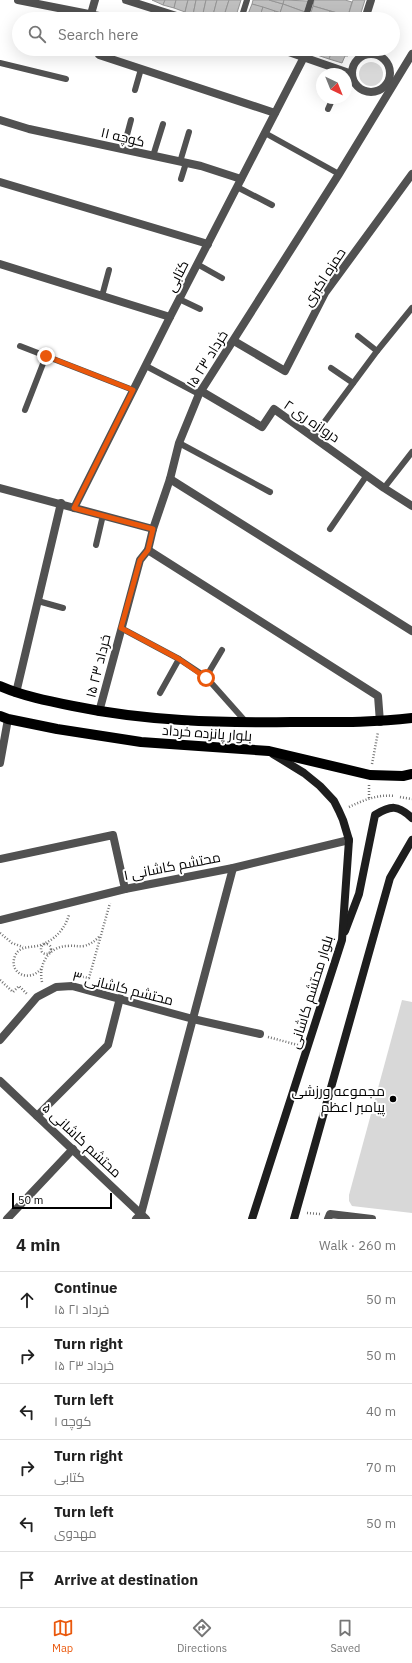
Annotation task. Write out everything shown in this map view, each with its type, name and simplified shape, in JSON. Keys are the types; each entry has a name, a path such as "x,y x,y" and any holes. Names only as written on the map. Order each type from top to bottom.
{"main road":[{"name":"بلوار پانزده خرداد","path":"0,686 16,693 99,712 140,718 247,723 380,722 412,718"},
{"name":"بلوار پانزده خرداد","path":"4,717 57,729 141,742 269,751 370,775 403,776 412,774"},
{"name":"بلوار محتشم کاشانی","path":"252,1219 342,940 349,840 344,820 334,801 320,786 304,773 269,751"},
{"path":"342,940 359,894 375,815 385,808 394,807 404,810 412,818"},
{"path":"295,1216 390,878 412,840"}],"street":[{"path":"18,0 81,12"},
{"path":"92,12 95,0"},
{"path":"126,0 164,12"},
{"path":"367,12 371,0"},
{"name":"۱۵ خرداد ۲۳","path":"99,712 140,560 148,550 153,529 170,479 179,443 200,393 339,174 390,83 412,54"},
{"path":"102,56 275,113"},
{"path":"352,69 359,56"},
{"path":"352,80 359,88 365,91 378,90 390,83 390,70 385,59 378,56"},
{"path":"304,57 330,68"},
{"name":"کتابی","path":"74,508 197,264 304,57"},
{"name":"کوچه ۱۱","path":"0,120 28,129 201,166 241,179"},
{"name":"حمزه اکبری","path":"234,341 285,371 325,293 412,174"},
{"path":"0,182 208,244"},
{"path":"0,264 170,317"},
{"name":"دروازه ری ۲","path":"200,393 262,428 274,409 314,436 384,488 412,506"},
{"path":"170,479 412,631"},
{"path":"0,488 153,529"},
{"path":"16,693 61,504"},
{"path":"148,550 378,696 380,722"},
{"path":"0,763 4,717"},
{"path":"0,859 113,835 124,889"},
{"name":"محتشم کاشانی ۱","path":"0,920 124,889 233,868 349,840"},
{"path":"141,1217 233,868"},
{"name":"محتشم کاشانی ۳","path":"0,1040 38,997 56,987 72,986 193,1019 260,1034"},
{"path":"37,1116 108,1044 120,998"},
{"name":"محتشم کاشانی ۵","path":"0,1081 73,1149 141,1217"},
{"path":"7,1219 73,1149"},
{"path":"329,1217 372,1219"}],"lane":[{"path":"243,12 247,0"},
{"path":"308,12 311,0"},
{"path":"0,63 66,79"},
{"path":"135,90 141,69"},
{"path":"328,109 330,104"},
{"path":"123,150 131,120"},
{"path":"153,156 163,124"},
{"path":"181,179 189,132"},
{"path":"265,133 339,174"},
{"path":"237,187 272,205"},
{"path":"197,264 222,278"},
{"path":"102,296 109,270"},
{"path":"180,299 200,309"},
{"path":"314,436 377,351 412,308"},
{"path":"358,336 377,351"},
{"path":"20,346 133,390"},
{"path":"25,410 46,356"},
{"path":"146,366 200,393"},
{"path":"332,368 353,383"},
{"path":"179,443 270,492"},
{"path":"384,488 412,452"},
{"path":"330,530 367,475"},
{"path":"96,545 103,515"},
{"path":"38,601 63,608"},
{"path":"121,628 179,659 206,678 247,723"},
{"path":"206,678 222,650"},
{"path":"160,693 179,659"}],"path":[{"path":"369,798 370,775 380,722"},
{"path":"339,811 369,798 384,795 412,799"},
{"path":"72,975 79,975 89,978 109,905"},
{"path":"69,915 61,931 43,944 41,948 42,952 45,954 49,953 59,947 85,946 93,943 100,936"},
{"path":"0,933 12,943 23,948"},
{"path":"41,969 34,975 25,976 17,971 14,958 19,950 23,948 47,943 51,946 52,950 44,960 41,969 42,982"},
{"path":"37,985 49,979"},
{"path":"0,980 13,992 19,986 27,994"},
{"path":"260,1034 307,1048"},
{"path":"295,1216 329,1217"}],"shaded area":[{"path":"371,62 376,63 382,69 382,79 376,85 371,86 366,85 360,79 359,74 360,69 366,63"},
{"name":"مجموعه ورزشی پیامبر اعظم","path":"402,1000 412,1002 412,1213 352,1206 349,1201 349,1195"}],"building":[{"path":"152,0 165,0 163,5"},
{"path":"165,0 176,0 174,8 163,5"},
{"path":"176,0 188,0 185,12 174,8"},
{"path":"188,0 196,0 194,12 185,12"},
{"path":"196,0 206,0 203,12 194,12"},
{"path":"206,0 217,0 214,12 203,12"},
{"path":"217,0 229,0 225,12 214,12"},
{"path":"229,0 241,0 237,12 225,12"},
{"path":"253,0 269,0 283,4 280,12 277,12 252,4"},
{"path":"269,0 284,0 283,4"},
{"path":"284,0 308,1 305,12 283,4"},
{"path":"314,0 345,0 352,2 349,12 334,12 313,6"},
{"path":"353,0 365,0 361,12 349,12"},
{"path":"252,4 263,7 261,12 249,12"},
{"path":"283,4 305,12 280,12"},
{"path":"313,6 330,11 330,12 311,12"},
{"path":"263,7 275,11 275,12 261,12"},
{"path":"320,56 330,56 329,59"},
{"path":"330,56 345,56 342,63 329,59"}],"place":[{"name":"مجموعه ورزشی پیامبر اعظم","path":"393,1099"}],"route":[{"path":"46,356 133,390 74,508 153,529 148,550 140,560 121,628 179,659 206,678"}]}
